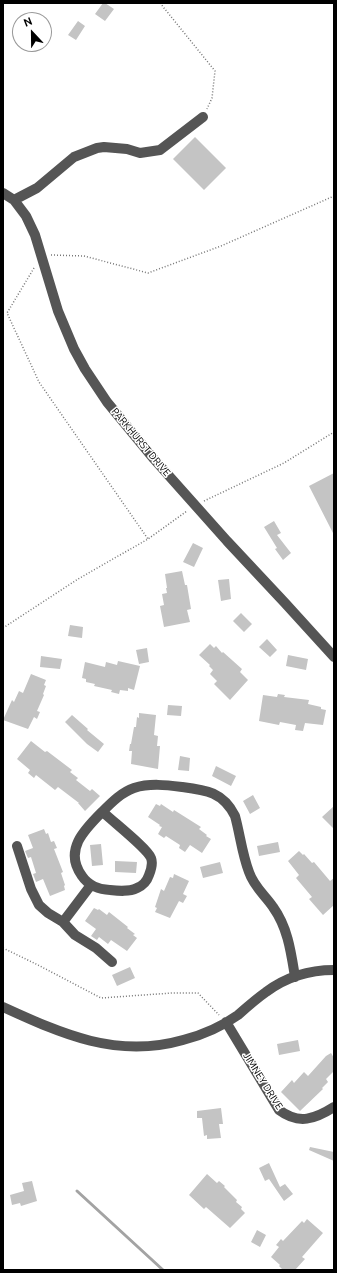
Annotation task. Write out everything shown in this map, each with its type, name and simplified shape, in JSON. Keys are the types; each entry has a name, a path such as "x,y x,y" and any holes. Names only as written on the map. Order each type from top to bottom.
{"street":[{"path":"14,200 37,188 74,157 96,148 104,147 127,149 140,153 160,150 202,118"},
{"name":"PARKHURST DRIVE","path":"3,193 14,200 26,216 42,255 58,311 74,349 85,369 107,402 195,505 334,657"},
{"path":"103,812 150,856 152,865 145,882 134,889 126,891 106,890 91,885 83,878 78,870 75,859 76,849 82,833 103,812 124,792 143,785 164,785 201,790 214,794 222,799 235,816 251,878 258,890 274,907 281,920 289,944 295,976"},
{"path":"17,846 33,897 39,905 48,913 63,922 74,935 96,948 112,962"},
{"path":"63,922 91,885"},
{"path":"3,1007 41,1024 76,1037 101,1044 127,1047 153,1046 178,1042 203,1034 226,1022 267,991 295,976 334,970"},
{"name":"JIMNEY DRIVE","path":"226,1022 279,1110 288,1117 308,1119 323,1114 334,1107"}],"path":[{"path":"160,3 215,71 212,98 202,118"},
{"path":"148,539 39,382 7,313 42,255 84,256 148,273 221,246 334,196"},
{"path":"3,628 78,579 148,539 195,505 284,463 334,432"},
{"path":"3,948 102,998 172,993 198,993 226,1022"}],"building":[{"path":"103,3 114,9 105,21 95,14"},
{"path":"78,21 85,26 76,40 68,35"},
{"path":"195,137 226,168 204,190 173,159"},
{"path":"334,473 334,535 309,486"},
{"path":"274,521 281,533 277,535 291,553 283,560 275,549 277,548 264,527"},
{"path":"193,543 203,548 194,567 183,562"},
{"path":"182,571 185,585 187,585 191,609 187,610 190,622 164,627 160,606 164,605 162,594 167,593 165,574"},
{"path":"229,579 231,599 221,601 218,580"},
{"path":"241,613 252,624 244,632 233,621"},
{"path":"70,625 83,627 82,638 68,636"},
{"path":"267,639 277,650 270,657 259,647"},
{"path":"210,644 214,648 216,646 222,653 223,652 242,669 240,672 248,680 230,700 214,684 217,681 210,674 213,670 209,666 210,665 199,655"},
{"path":"147,648 149,662 139,664 136,650"},
{"path":"288,655 308,659 306,670 286,666"},
{"path":"41,656 62,659 60,669 40,667"},
{"path":"118,661 140,666 134,690 128,688 128,691 120,690 119,694 111,692 112,690 94,686 95,684 86,682 86,679 82,678 85,662 105,667 106,662 117,665"},
{"path":"31,674 46,680 44,685 46,686 37,711 40,712 37,719 34,717 28,729 3,720 12,700 14,702 19,691 23,693"},
{"path":"278,694 285,695 284,697 309,700 308,704 321,707 321,709 326,710 323,725 305,723 303,731 295,730 296,725 280,722 279,725 259,721 263,695 277,697"},
{"path":"168,705 182,706 181,716 167,715"},
{"path":"139,713 156,715 154,735 158,736 157,746 160,746 158,769 131,764 132,751 129,751 130,744 134,727 136,727 137,717 139,718"},
{"path":"72,715 104,744 98,752 87,744 65,722"},
{"path":"31,741 72,770 70,772 78,778 76,780 90,791 92,789 100,796 85,811 79,803 58,787 55,790 36,775 34,778 28,773 30,770 17,759"},
{"path":"180,756 190,758 189,771 178,770"},
{"path":"216,766 236,776 231,786 212,776"},
{"path":"253,795 260,808 250,814 243,801"},
{"path":"156,804 160,806 161,804 173,812 174,810 201,827 199,829 211,839 202,853 190,845 185,852 179,848 180,845 166,836 164,838 158,834 162,827 148,817"},
{"path":"334,806 334,829 322,817"},
{"path":"44,829 46,834 48,833 51,842 54,841 57,848 54,849 63,872 61,873 65,885 65,890 50,896 43,879 36,882 33,874 36,873 31,857 28,858 25,851 33,848 28,835"},
{"path":"278,842 280,852 259,856 257,846"},
{"path":"101,844 103,865 92,866 90,845"},
{"path":"299,851 312,863 314,862 330,881 334,878 334,905 323,915 309,899 312,897 296,878 299,875 288,861"},
{"path":"115,861 137,862 136,873 115,872"},
{"path":"220,862 223,873 203,878 200,867"},
{"path":"174,874 189,881 183,894 187,896 183,903 179,901 170,918 155,912 157,908 155,907 161,889 164,891 170,877 173,878"},
{"path":"94,908 99,909 107,915 109,912 135,934 133,935 137,938 127,951 111,940 108,944 99,937 97,940 91,936 96,929 85,921"},
{"path":"130,967 135,978 117,986 112,975"},
{"path":"298,1040 300,1051 279,1055 277,1044"},
{"path":"331,1053 334,1058 334,1071 326,1079 328,1082 322,1088 323,1089 300,1111 281,1092 292,1080 294,1083 304,1072 308,1076 326,1056"},
{"path":"221,1108 223,1124 219,1124 221,1138 207,1139 207,1135 204,1136 202,1118 197,1118 197,1111"},
{"path":"310,1147 334,1152 334,1161 309,1150"},
{"path":"269,1163 280,1187 285,1184 293,1194 284,1201 269,1179 265,1181 259,1168"},
{"path":"207,1174 217,1183 219,1181 225,1186 224,1187 237,1200 236,1202 242,1207 241,1209 245,1213 230,1228 206,1207 204,1209 189,1195"},
{"path":"32,1181 37,1201 21,1206 20,1203 12,1205 10,1195 24,1191 22,1183"},
{"path":"307,1219 323,1233 302,1257 305,1259 295,1270 283,1270 271,1257 279,1247 276,1245 281,1239 283,1241 302,1221 304,1223"},
{"path":"257,1230 266,1235 260,1247 251,1242"}],"waterway":[{"path":"77,1191 163,1270"}]}
